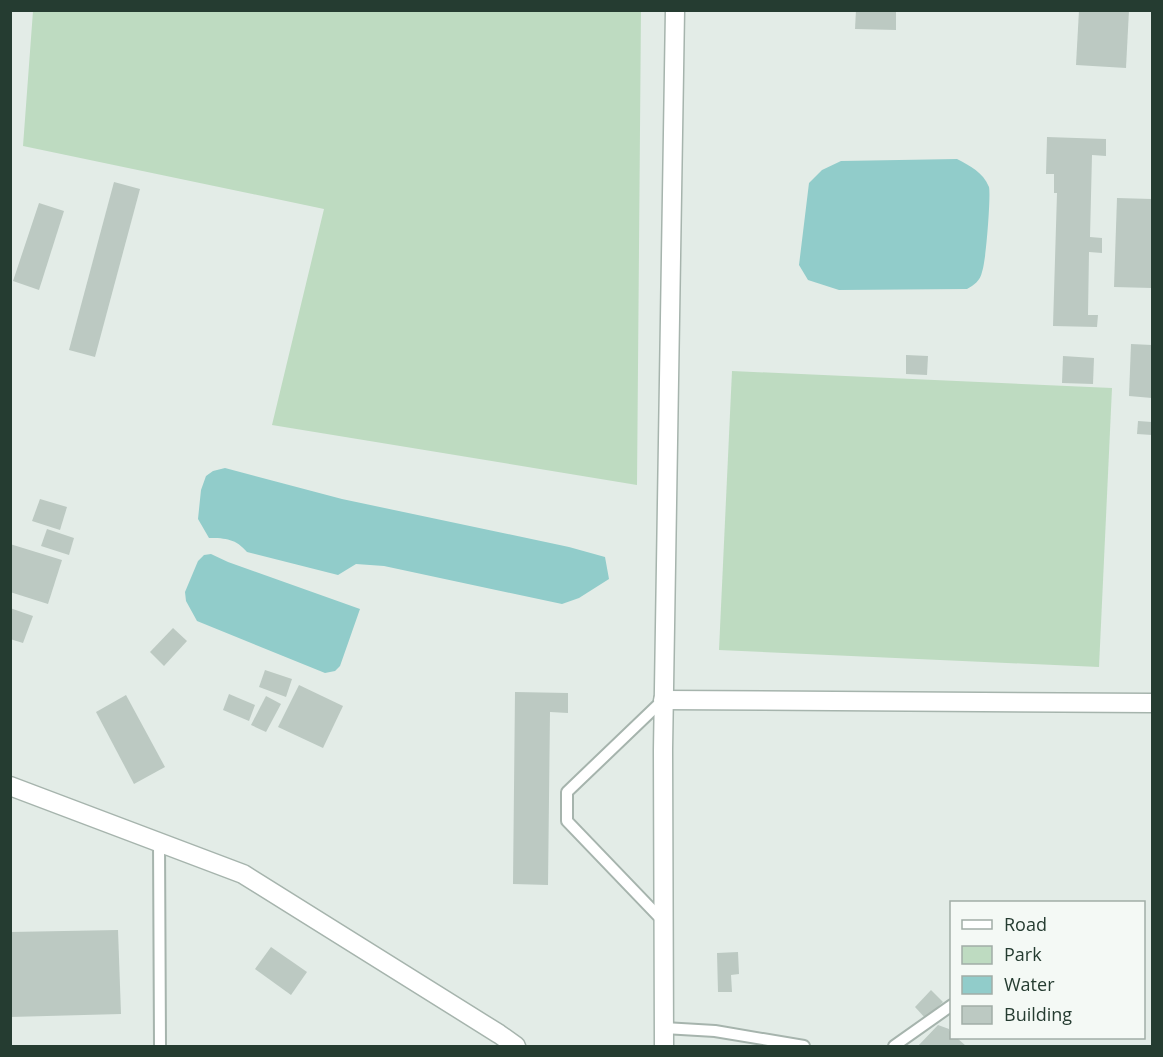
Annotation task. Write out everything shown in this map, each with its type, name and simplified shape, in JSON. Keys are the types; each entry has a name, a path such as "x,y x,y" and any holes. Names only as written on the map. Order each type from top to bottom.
{"street":[{"path":"664,1037 663,700 675,10"},
{"path":"663,700 1152,703"},
{"path":"10,786 243,874 499,1034 516,1047"}],"lane":[{"path":"663,700 567,792 567,821 663,922"},
{"path":"159,843 160,1047"},
{"path":"894,1047 950,1006"},
{"path":"664,1037 715,1032 804,1047"}],"green space":[{"path":"33,11 641,11 637,485 272,425 324,209 23,146"},
{"path":"732,371 1112,388 1099,667 719,650"}],"water":[{"path":"957,159 980,173 989,187 984,266 980,278 974,284 967,289 839,290 808,280 799,265 809,183 822,170 841,161"},
{"path":"225,468 342,499 569,547 605,557 609,579 579,598 562,604 384,566 356,564 338,575 247,552 239,544 230,540 209,538 198,519 201,490 206,476 213,471"},
{"path":"211,554 360,609 340,666 335,671 325,673 197,621 186,601 185,592 198,561 204,555"}],"building":[{"path":"856,10 896,10 896,30 855,29"},
{"path":"1079,10 1129,10 1126,68 1076,65"},
{"path":"1047,137 1106,139 1106,156 1092,155 1090,237 1102,238 1102,253 1089,252 1088,315 1098,315 1097,327 1053,326 1057,193 1054,193 1054,174 1046,174"},
{"path":"114,182 140,189 95,357 69,350"},
{"path":"1117,198 1152,199 1152,288 1114,287"},
{"path":"39,203 64,211 39,290 13,281"},
{"path":"1131,344 1152,345 1152,398 1129,396"},
{"path":"906,355 928,356 927,375 906,374"},
{"path":"1063,356 1094,358 1093,384 1062,383"},
{"path":"1138,421 1152,422 1152,435 1137,434"},
{"path":"40,499 67,507 60,530 32,521"},
{"path":"47,529 74,538 69,555 41,546"},
{"path":"10,544 62,560 48,604 10,592"},
{"path":"10,608 33,616 23,643 10,639"},
{"path":"173,628 187,641 164,666 150,652"},
{"path":"265,670 292,679 286,697 259,687"},
{"path":"299,685 343,706 323,748 278,727"},
{"path":"515,692 568,693 568,713 550,712 548,885 513,884"},
{"path":"229,694 255,705 249,721 223,710"},
{"path":"126,695 165,767 134,784 96,712"},
{"path":"266,696 281,704 266,732 251,725"},
{"path":"118,930 121,1014 10,1017 10,932"},
{"path":"271,947 307,972 291,995 255,969"},
{"path":"738,952 739,974 731,975 732,992 718,992 717,953"},
{"path":"931,990 943,1002 926,1019 915,1007"},
{"path":"938,1025 949,1029 950,1039 958,1039 966,1046 918,1046"}]}
